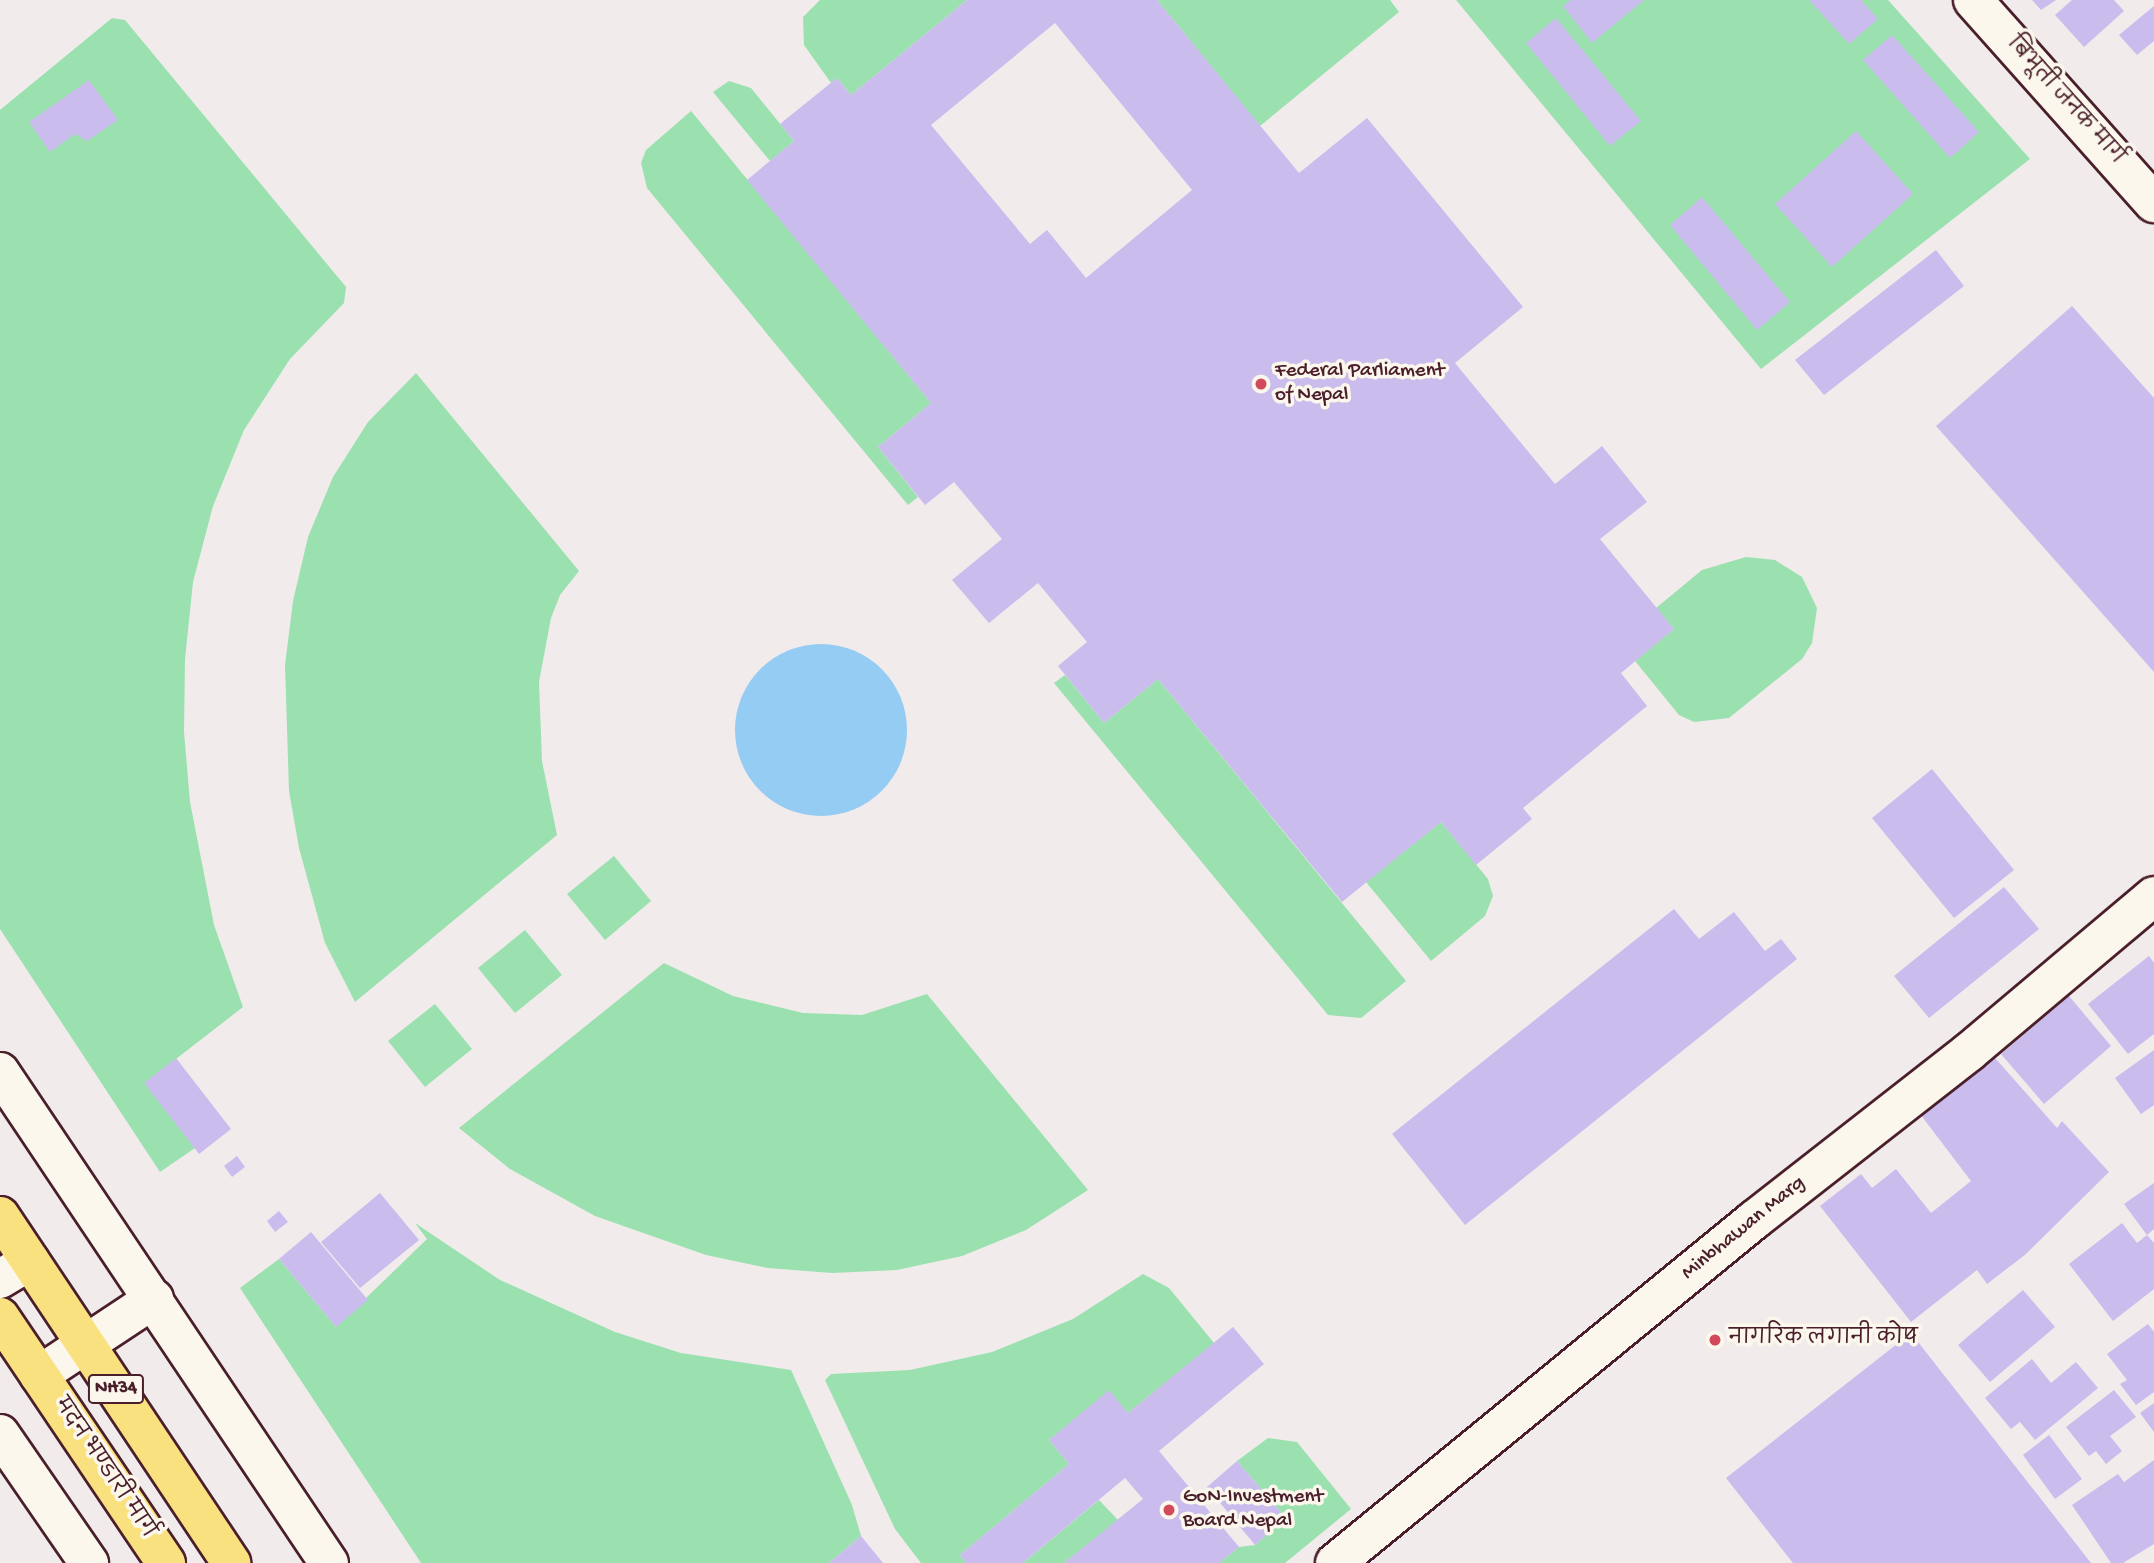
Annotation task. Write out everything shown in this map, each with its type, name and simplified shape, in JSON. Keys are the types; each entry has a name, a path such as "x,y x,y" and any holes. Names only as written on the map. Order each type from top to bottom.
{"highway":[{"name":"NH34","path":"0,1216 15,1270 86,1344 231,1563"},
{"name":"मदन भण्डारी मार्ग","path":"0,1317 166,1563"}],"street":[{"name":"बिभूती जनक मार्ग","path":"1973,0 2154,203"},
{"name":"Minbhawan Marg","path":"1335,1563 1754,1220 1969,1052 2154,896"},
{"path":"0,1072 329,1563"},
{"name":"NH34","path":"39,1375 154,1299"},
{"path":"0,1434 89,1563"}],"green space":[{"path":"820,0 967,0 851,95 837,78 831,83 804,45 803,17"},
{"path":"1157,0 1390,0 1399,12 1260,126"},
{"path":"1456,0 1888,0 2030,159 1761,369"},
{"path":"112,18 125,20 346,287 344,303 290,359 244,430 213,506 193,582 185,659 184,732 190,802 214,925 243,1007 145,1083 195,1148 160,1172 0,929 0,110"},
{"path":"729,81 751,88 794,141 770,161 713,92"},
{"path":"691,111 931,403 878,447 918,497 908,505 647,188 641,163 646,150"},
{"path":"416,373 579,571 560,595 551,618 539,682 542,761 557,835 355,1002 325,943 299,848 289,791 285,665 293,601 308,537 333,477 368,422"},
{"path":"1746,557 1775,560 1802,577 1817,608 1812,643 1802,659 1729,718 1694,722 1679,715 1635,661 1674,629 1656,608 1702,570"},
{"path":"1065,675 1104,723 1158,679 1406,981 1361,1018 1328,1015 1054,683"},
{"path":"1441,822 1488,879 1493,896 1485,916 1431,961 1366,882"},
{"path":"614,856 651,901 605,940 567,894"},
{"path":"525,930 562,975 515,1013 478,968"},
{"path":"664,963 733,996 803,1013 862,1015 927,994 1088,1190 1026,1230 962,1256 897,1270 832,1273 768,1268 706,1255 595,1216 510,1169 459,1128"},
{"path":"435,1004 472,1049 425,1087 388,1041"},
{"path":"415,1223 500,1280 615,1332 681,1353 791,1370 852,1505 861,1536 829,1563 421,1563 240,1288 279,1259 336,1327 427,1239"},
{"path":"1143,1274 1169,1288 1214,1343 1128,1413 1109,1391 1049,1440 1069,1464 960,1555 966,1563 921,1563 895,1529 825,1380 831,1374 910,1370 992,1352 1073,1319"},
{"path":"1268,1438 1297,1442 1351,1509 1285,1563 1219,1563 1239,1547 1255,1545 1286,1518 1237,1461"},
{"path":"1099,1500 1118,1520 1064,1563 1023,1563"}],"water":[{"path":"821,644 854,650 882,669 901,697 907,730 901,763 882,791 854,810 821,816 788,810 760,791 741,763 735,730 741,697 760,669 788,650"}],"building":[{"path":"967,0 1157,0 1299,173 1367,118 1523,307 1455,363 1555,484 1602,446 1647,502 1600,539 1674,629 1621,673 1647,706 1523,808 1532,819 1476,865 1441,822 1342,902 1158,679 1104,723 1058,666 1087,642 1038,583 989,623 952,580 1002,539 954,482 925,505 878,447 931,403 747,180 794,141 780,124 837,78 851,95","holes":["1055,23 1192,190 1086,278 1047,230 1030,244 931,125"]},
{"path":"1571,0 1644,0 1592,43 1563,6"},
{"path":"1809,0 1861,0 1878,19 1849,44"},
{"path":"2032,0 2056,0 2041,10"},
{"path":"2072,0 2114,0 2124,11 2084,47 2055,15"},
{"path":"2154,6 2154,41 2137,55 2119,35"},
{"path":"1556,18 1641,121 1610,146 1526,43"},
{"path":"1892,35 1979,132 1950,158 1863,60"},
{"path":"89,80 118,120 87,141 75,134 50,152 29,122"},
{"path":"1856,131 1913,194 1832,267 1775,204"},
{"path":"1702,197 1790,302 1757,330 1670,225"},
{"path":"1936,250 1964,286 1824,395 1795,360"},
{"path":"2072,306 2154,398 2154,672 1936,426"},
{"path":"1932,769 2014,870 1954,918 1872,818"},
{"path":"2004,887 2039,929 1929,1018 1894,976"},
{"path":"1674,909 1699,939 1734,912 1765,951 1781,939 1797,959 1465,1225 1392,1134"},
{"path":"2149,956 2154,963 2154,1034 2128,1054 2088,1004"},
{"path":"2069,996 2111,1046 2044,1104 2001,1054"},
{"path":"1988,1050 2057,1128 2062,1121 2109,1172 2026,1254 1987,1284 1977,1270 1911,1322 1820,1206 1861,1174 1872,1188 1896,1169 1931,1213 1971,1181 1917,1110"},
{"path":"2154,1050 2154,1105 2141,1114 2115,1078"},
{"path":"176,1058 231,1129 199,1154 144,1083"},
{"path":"237,1156 245,1167 232,1177 224,1166"},
{"path":"2154,1183 2154,1229 2147,1235 2124,1204"},
{"path":"380,1193 419,1240 360,1288 321,1242"},
{"path":"279,1211 288,1222 275,1232 267,1221"},
{"path":"2122,1223 2137,1243 2147,1235 2154,1243 2154,1289 2113,1321 2069,1264"},
{"path":"311,1232 368,1300 336,1327 279,1259"},
{"path":"2023,1290 2055,1327 1990,1382 1958,1345"},
{"path":"2148,1324 2154,1332 2154,1392 2136,1405 2120,1384 2127,1380 2107,1354"},
{"path":"1233,1327 1264,1364 1159,1451 1239,1547 1219,1563 1064,1563 1143,1499 1125,1478 1023,1563 966,1563 960,1555 1069,1464 1049,1440 1109,1390 1128,1413"},
{"path":"1911,1333 2091,1563 1793,1563 1726,1478"},
{"path":"2032,1359 2051,1383 2076,1362 2098,1388 2035,1440 2020,1422 2011,1429 1985,1398"},
{"path":"2114,1390 2136,1417 2110,1436 2122,1451 2106,1464 2096,1451 2089,1456 2066,1427"},
{"path":"2154,1403 2154,1432 2140,1413"},
{"path":"2049,1435 2082,1479 2055,1499 2023,1455"},
{"path":"2154,1460 2154,1544 2123,1563 2111,1563 2072,1505 2118,1474 2124,1482"},
{"path":"1237,1461 1286,1518 1255,1545 1207,1487"},
{"path":"861,1536 883,1563 829,1563"}],"place":[{"name":"Federal Parliament of Nepal","path":"1261,384"},
{"name":"नागरिक लगानी कोष","path":"1715,1340"},
{"name":"GoN-Investment Board Nepal","path":"1169,1510"}]}
